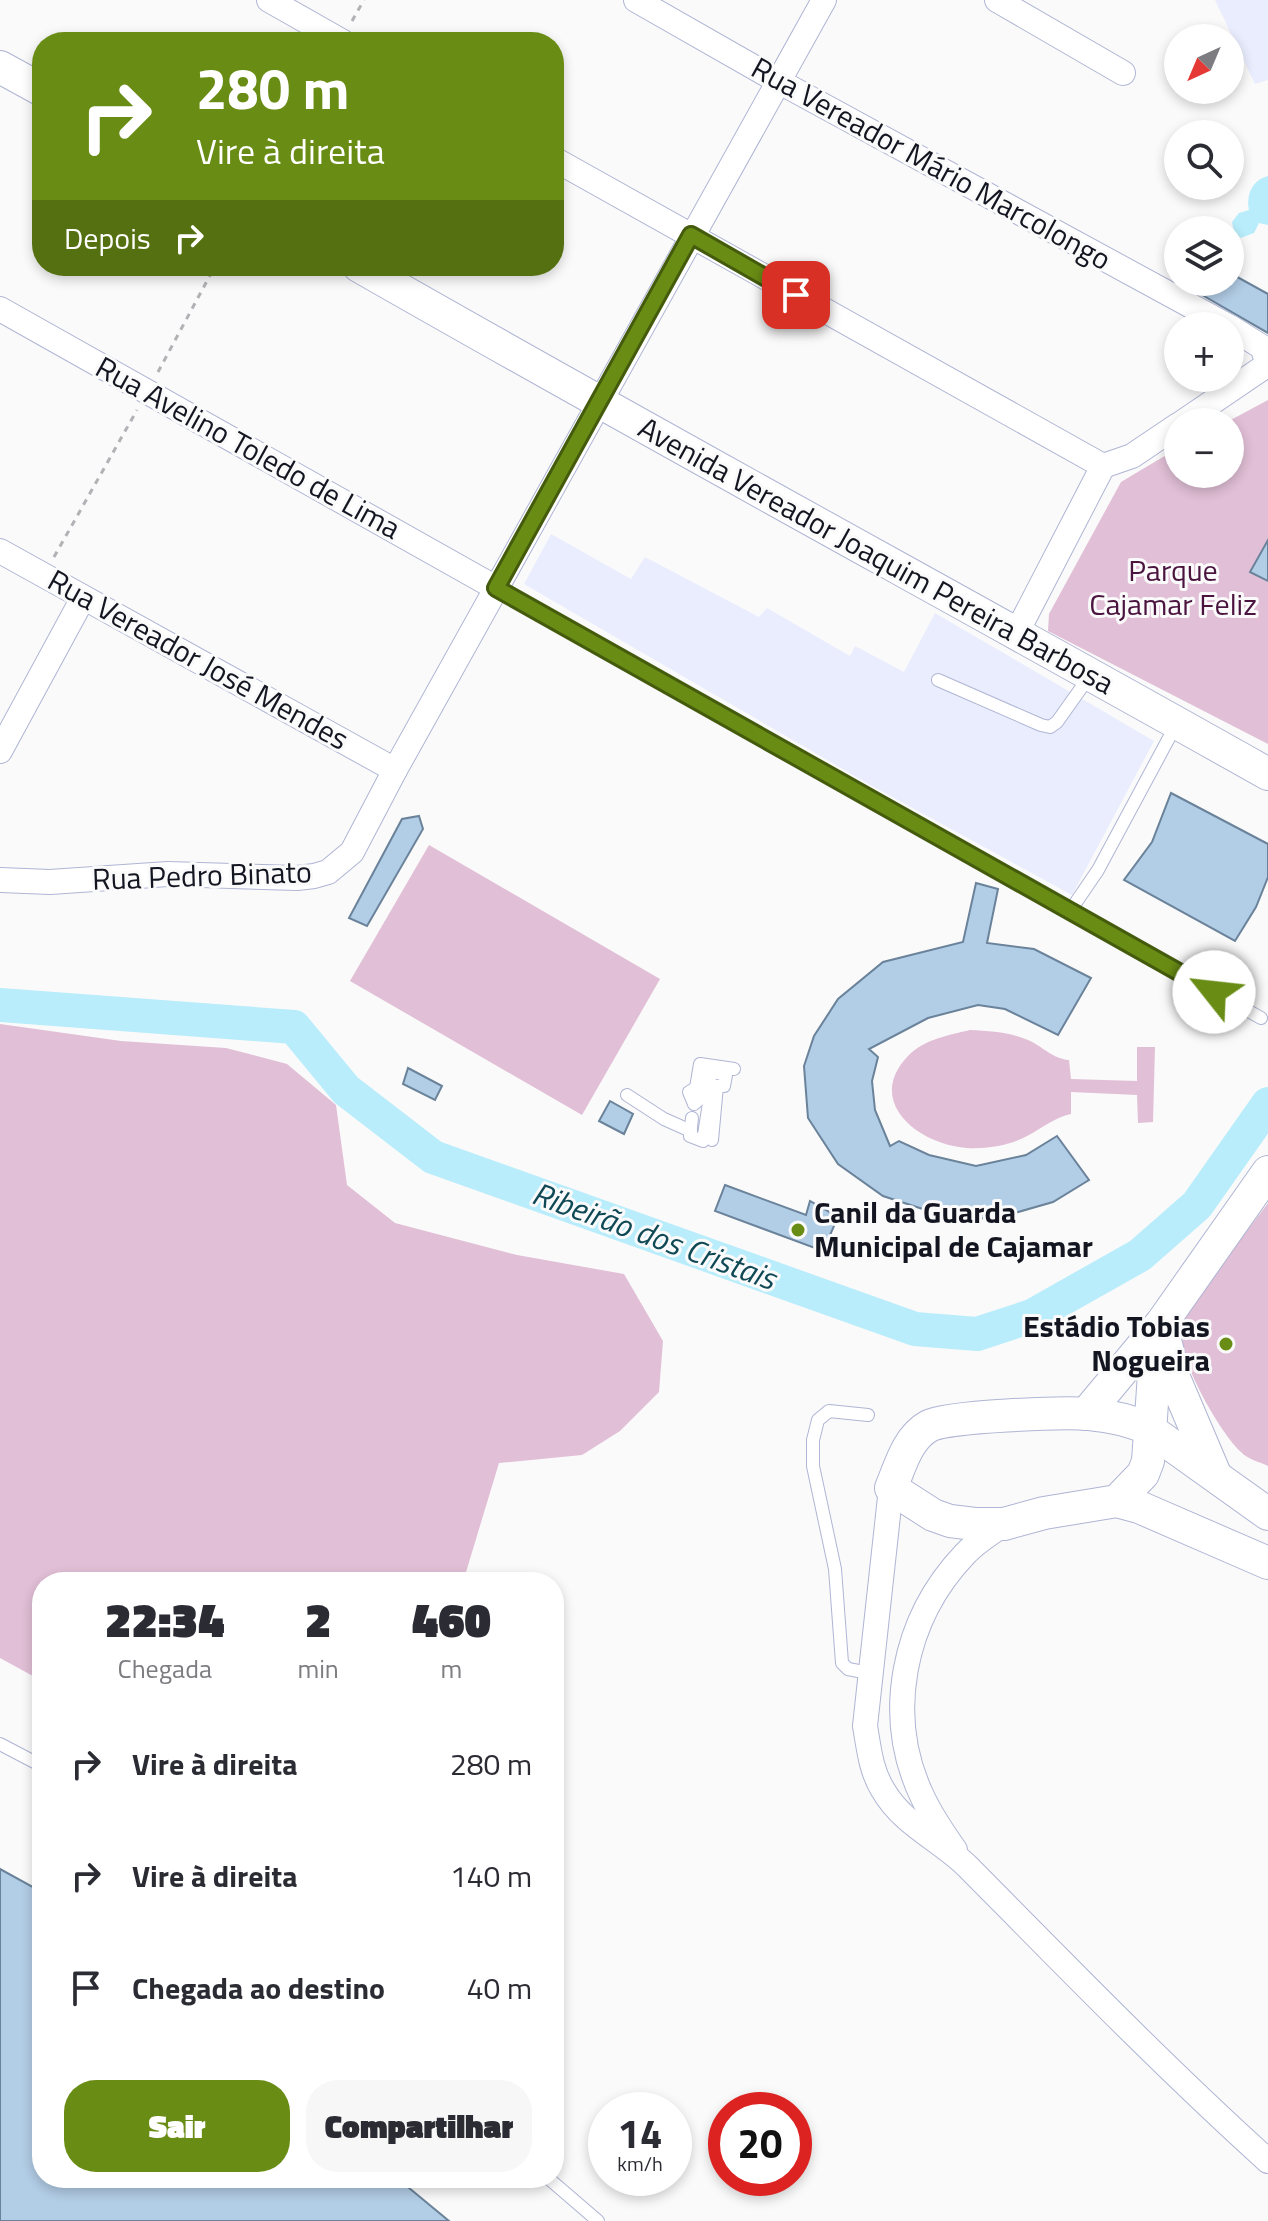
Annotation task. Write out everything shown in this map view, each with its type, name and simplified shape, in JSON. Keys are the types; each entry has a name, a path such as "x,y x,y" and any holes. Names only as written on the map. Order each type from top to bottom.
{"street":[{"path":"269,0 325,32"},
{"name":"Rua Vereador Mário Marcolongo","path":"636,0 778,81 1203,312"},
{"name":"Rua Pedro Binato","path":"0,880 50,882 168,874 297,878 328,872 341,864 352,852 691,235 824,0"},
{"path":"997,0 1123,73"},
{"path":"0,67 32,85"},
{"path":"564,165 1103,466 1123,461 1164,434"},
{"name":"Avenida Vereador Joaquim Pereira Barbosa","path":"376,276 600,404 1017,632 1268,774"},
{"name":"Rua Avelino Toledo de Lima","path":"0,309 496,588"},
{"name":"Rua Vereador Mário Marcolongo","path":"1244,336 1262,347 1266,354 1264,367 1244,381"},
{"name":"Rua Vereador Mário Marcolongo","path":"1204,408 1227,392"},
{"path":"1017,632 1103,466"},
{"name":"Rua Vereador José Mendes","path":"0,551 395,770"},
{"path":"0,751 83,598"},
{"path":"1086,1414 1162,1326 1268,1172"},
{"path":"1117,1501 1143,1474 1148,1461 1154,1374 1162,1326"},
{"path":"1162,1326 1174,1378 1217,1479"},
{"path":"1268,1514 1182,1451 1132,1421 1086,1414 962,1419 929,1426 917,1435 906,1450 891,1488 865,1726 871,1765 882,1789 902,1817 963,1862 1186,2086 1268,2161"},
{"path":"891,1488 933,1515 950,1521 1004,1524 1044,1513 1117,1501 1139,1507 1268,1563"},
{"path":"963,1862 921,1795 908,1753 901,1710 904,1670 912,1640 937,1589 966,1552 1004,1524"}],"lane":[{"path":"496,588 1261,1018"},
{"path":"938,680 1050,727 1057,722 1091,674"},
{"path":"1070,911 1098,870 1177,723"},
{"path":"712,1140 717,1086 724,1086 726,1075 707,1071 706,1083 712,1084 703,1141 690,1136 691,1124 700,1111 694,1104 703,1096 701,1089 696,1088 700,1064 734,1069"},
{"path":"627,1095 664,1119 691,1124"},
{"path":"868,1415 829,1411 818,1420 813,1440 813,1466 835,1569 842,1663 848,1669 869,1673"},
{"path":"0,1744 32,1761"},
{"path":"560,2188 598,2221"}],"path":[{"path":"44,576 210,276"}],"shaded area":[{"path":"1215,0 1268,0 1268,80 1255,84 1244,61 1244,24 1226,24"},
{"path":"551,534 631,579 645,557 759,617 767,608 850,656 855,646 904,672 935,613 1154,741 1072,895 872,786 524,584"}],"green space":[{"name":"Parque Cajamar Feliz","path":"1268,400 1268,744 1048,631 1049,614 1121,482 1164,456 1164,488 1244,488 1244,413"},
{"path":"429,845 660,979 582,1115 350,981"},
{"path":"0,1024 121,1041 226,1048 287,1064 336,1105 347,1185 395,1223 517,1255 624,1274 663,1341 659,1392 620,1431 582,1455 499,1463 466,1572 32,1572 32,1676 0,1658"},
{"path":"970,1030 993,1031 1028,1040 1053,1055 1069,1060 1071,1079 1137,1081 1137,1047 1155,1047 1153,1122 1138,1123 1137,1095 1071,1092 1071,1114 1013,1142 967,1148 931,1139 903,1118 895,1105 892,1089 896,1073 908,1056 922,1045"},
{"name":"Estádio Tobias Nogueira","path":"1268,1203 1268,1466 1241,1452 1211,1412 1185,1357 1181,1328 1206,1285"}],"water":[{"path":"1268,176 1268,225 1259,223 1254,233 1244,237 1244,216 1237,216 1249,210 1251,189"}],"building":[{"path":"1244,281 1268,294 1268,333 1244,319 1244,312 1232,312 1204,296 1244,296"},
{"path":"1268,540 1268,581 1250,572"},
{"path":"1171,793 1268,844 1268,877 1256,907 1235,941 1124,880 1152,842"},
{"path":"419,816 423,829 367,926 349,918 402,819"},
{"path":"976,883 998,889 987,943 1034,949 1091,978 1058,1035 1005,1009 978,1005 928,1018 869,1049 878,1057 872,1081 875,1110 890,1146 899,1141 929,1155 976,1166 1026,1155 1057,1136 1089,1180 1053,1202 994,1219 944,1216 883,1196 838,1164 808,1118 804,1066 814,1036 838,999 883,962 963,942"},
{"path":"408,1068 442,1086 435,1100 403,1084"},
{"path":"610,1101 633,1114 624,1134 599,1121"},
{"name":"Canil da Guarda Municipal de Cajamar","path":"725,1185 806,1215 810,1201 838,1217 823,1251 715,1211"},
{"path":"0,1869 32,1887 32,2188 409,2188 449,2221 0,2221"}],"waterway":[{"name":"Ribeirão dos Cristais","path":"0,1005 294,1027 346,1090 433,1157 915,1329 977,1334 1032,1316 1140,1255 1197,1205 1268,1104"}],"place":[{"name":"Canil da Guarda Municipal de Cajamar","path":"798,1230"},
{"name":"Estádio Tobias Nogueira","path":"1226,1344"}],"route":[{"path":"796,295 691,235 496,588 1214,992"}]}
